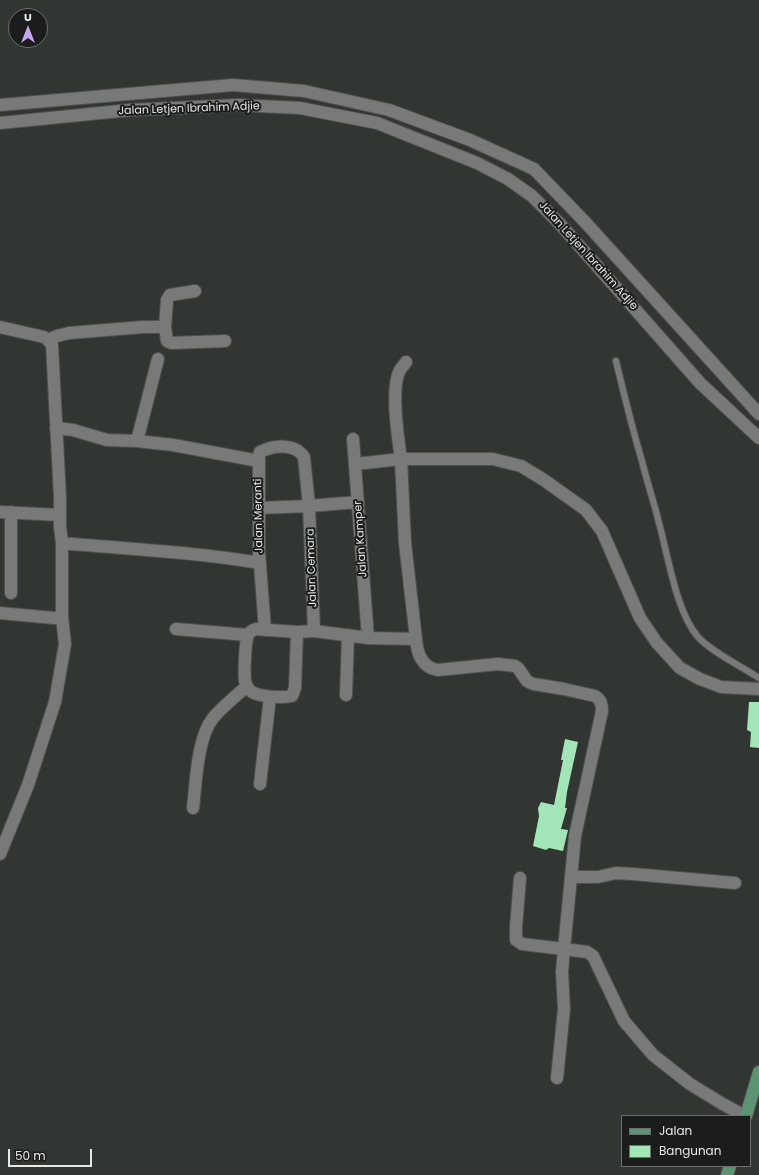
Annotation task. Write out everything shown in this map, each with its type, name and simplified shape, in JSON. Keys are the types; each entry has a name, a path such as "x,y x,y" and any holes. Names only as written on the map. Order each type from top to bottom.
{"main road":[{"path":"745,1115 759,1072"}],"street":[{"name":"Jalan Letjen Ibrahim Adjie","path":"0,105 232,85 304,91 389,110 470,140 534,169 586,222 759,414"},
{"name":"Jalan Letjen Ibrahim Adjie","path":"0,123 130,110 238,105 300,108 377,123 477,164 508,179 532,196 560,224 700,383 759,438"},
{"path":"195,291 170,295 167,300 164,327 167,341 171,343 225,341"},
{"path":"0,327 36,334 48,340 52,345 60,534 62,544 62,617 65,644 55,702 28,785 0,854"},
{"path":"48,340 69,333 164,327"},
{"path":"137,441 158,359"},
{"path":"406,362 400,370 397,381 395,405 401,459 405,543 417,647 420,657 427,667 433,670 498,664 515,666 527,680 533,684 595,696 602,704 602,711 575,836 570,877 562,984 564,1010 557,1078"},
{"path":"56,428 73,430 107,440 137,441 216,452 259,461"},
{"name":"Jalan Kamper","path":"353,439 368,638"},
{"name":"Jalan Cemara","path":"259,461 260,452 271,448 295,448 304,457 309,506 314,631"},
{"path":"355,464 401,459 494,459 521,466 544,480 586,510 602,531 640,618 657,643 680,668 700,679 721,687 759,689"},
{"name":"Jalan Meranti","path":"259,461 260,562 265,630"},
{"path":"259,508 358,502"},
{"path":"11,593 6,512 60,515"},
{"path":"62,544 260,562"},
{"path":"0,613 54,618 62,617"},
{"path":"176,629 248,635"},
{"path":"297,632 295,688 292,696 270,697 252,692 247,686 245,680 245,662 248,635 251,631 256,629 297,632 314,631 368,638 416,639"},
{"path":"346,695 348,635"},
{"path":"193,808 201,746 205,732 213,718 247,686"},
{"path":"260,784 270,697"},
{"path":"570,877 598,876 616,873 735,883"},
{"path":"520,878 516,940 522,944 588,952 593,956 624,1022 653,1055 690,1084 743,1115"}],"lane":[{"path":"616,361 641,460 660,523 673,581 689,624 698,637 714,650 759,678"}],"building":[{"path":"749,702 759,702 759,748 750,747 751,732 747,730"},
{"path":"565,739 578,742 567,792 565,808 567,808 561,829 568,830 563,851 549,848 546,850 533,846 539,816 538,808 541,802 554,805 563,760 561,760"}]}
